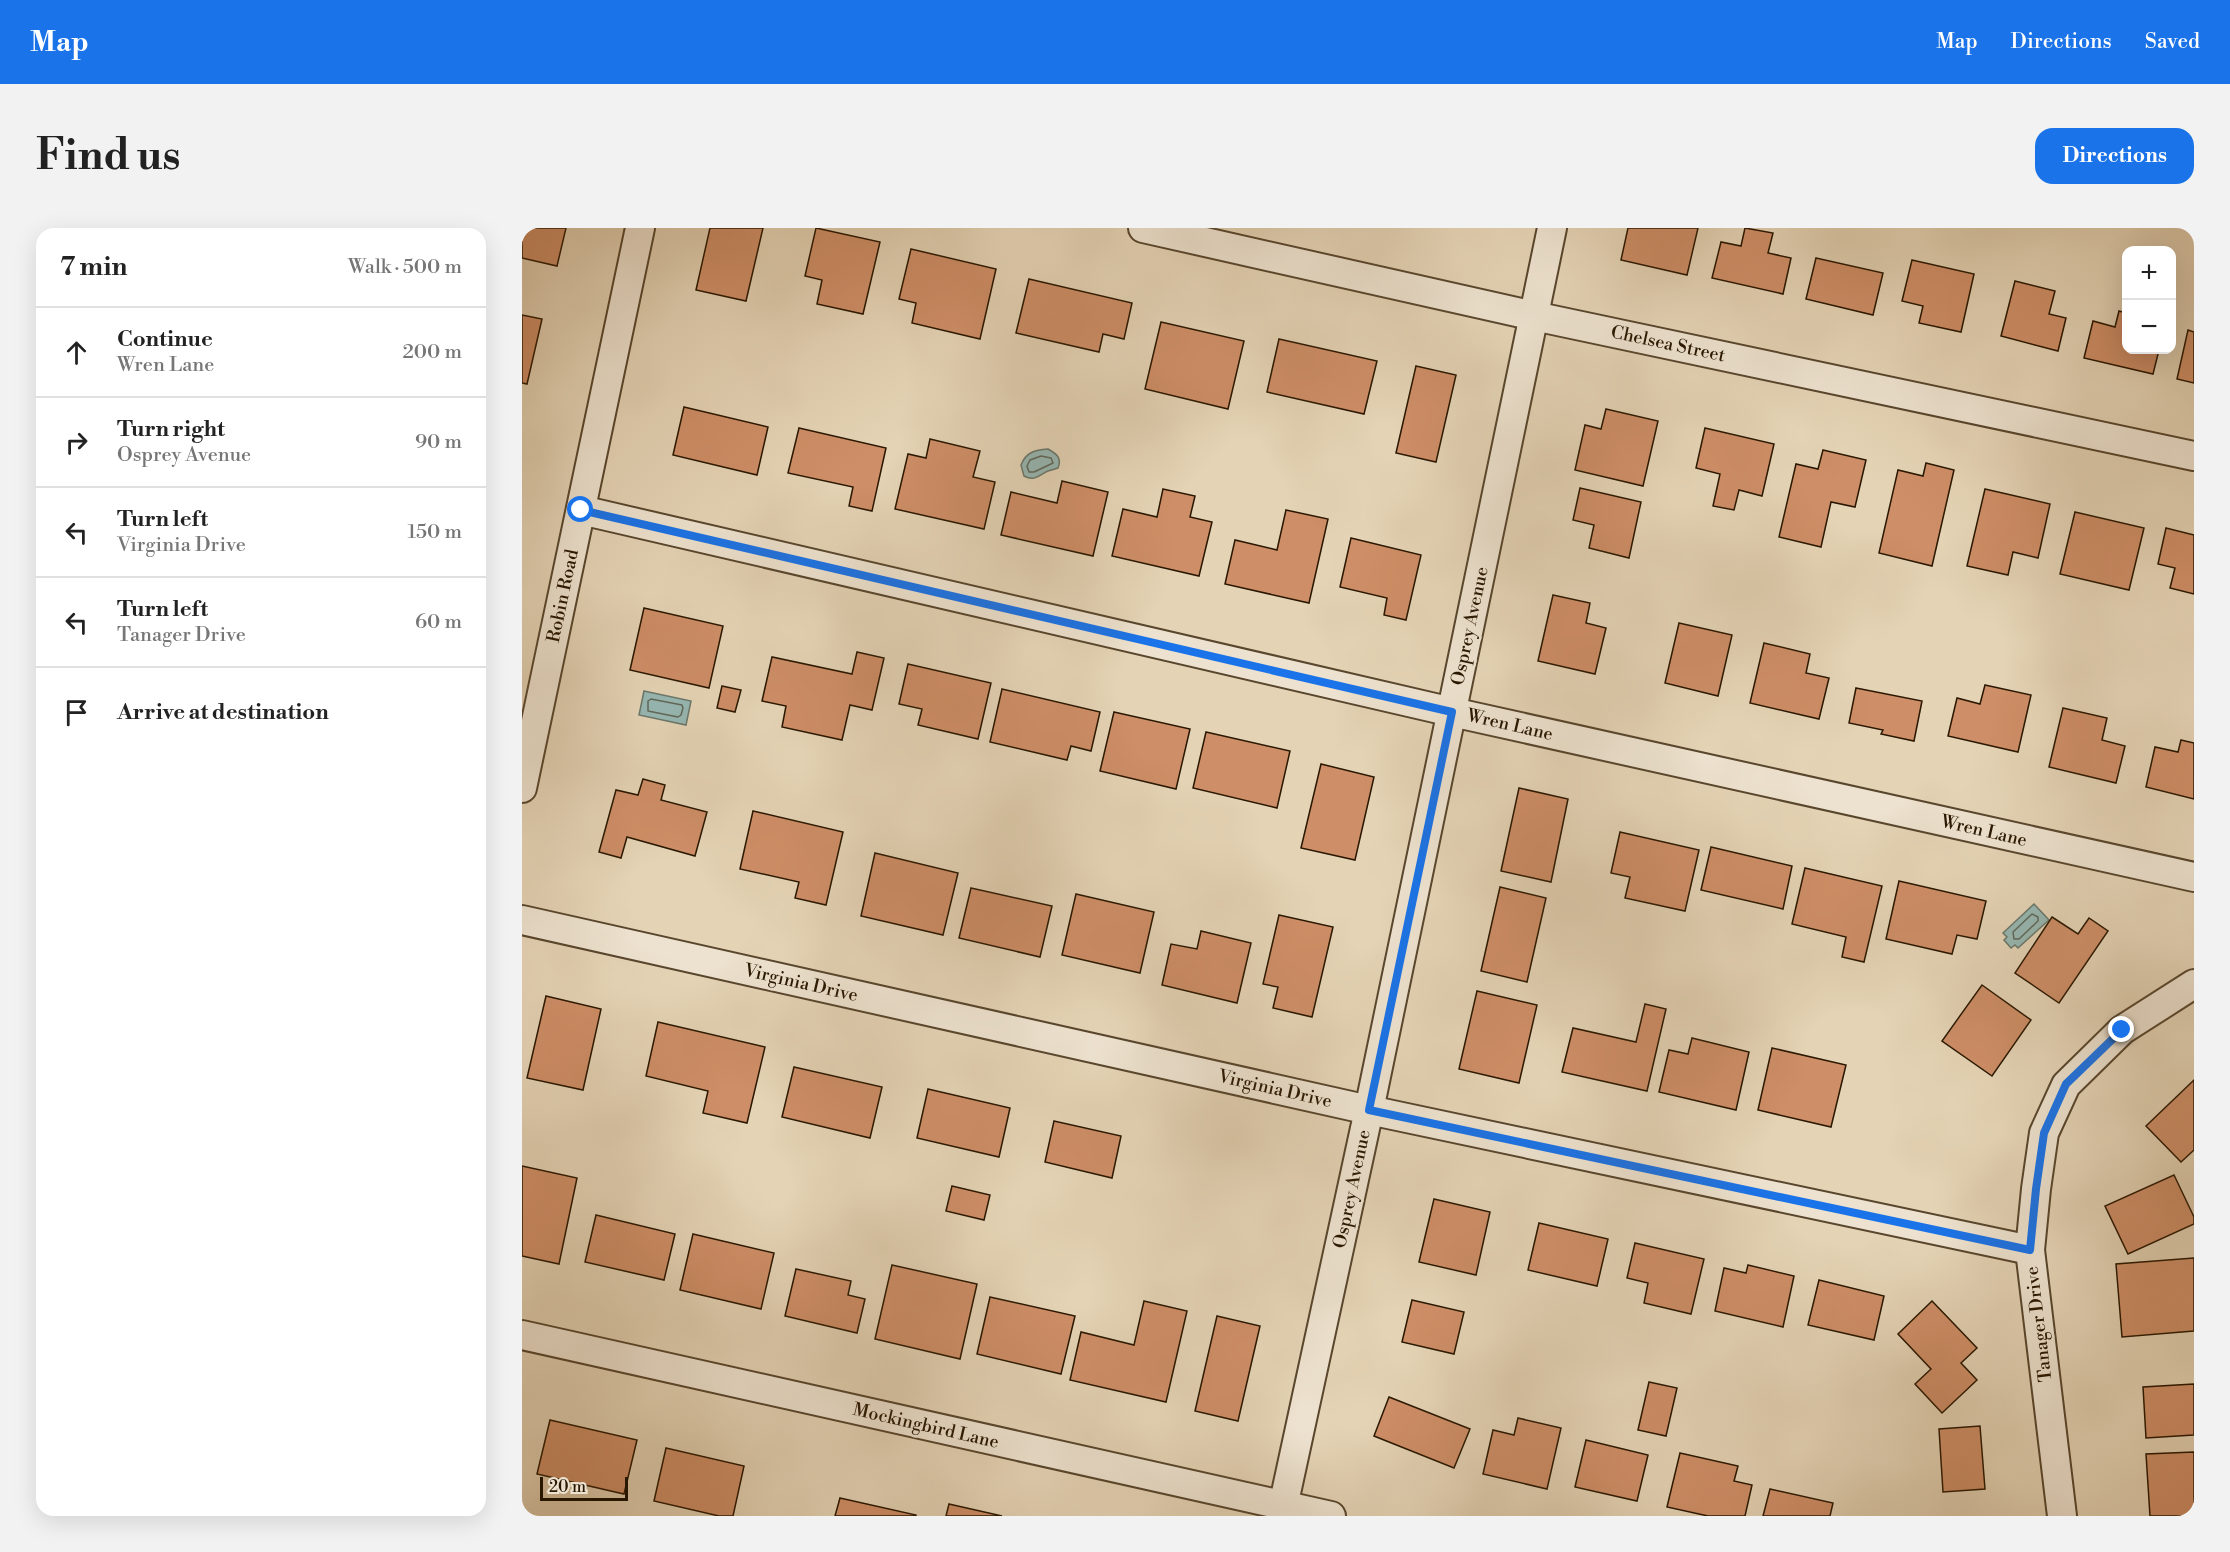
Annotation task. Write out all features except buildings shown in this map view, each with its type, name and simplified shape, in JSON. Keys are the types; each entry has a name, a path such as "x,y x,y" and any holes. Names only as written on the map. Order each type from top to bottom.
{"street":[{"name":"Robin Road","path":"522,788 640,228"},
{"name":"Chelsea Street","path":"1143,228 1534,316 2194,456"},
{"name":"Osprey Avenue","path":"1282,1511 1369,1110 1552,228"},
{"name":"Wren Lane","path":"581,510 1452,712 2194,877"},
{"name":"Virginia Drive","path":"522,920 1369,1110 2030,1250"},
{"name":"Tanager Drive","path":"2062,1516 2030,1250 2044,1133 2066,1084 2122,1030 2194,984"},
{"name":"Mockingbird Lane","path":"522,1335 1282,1511 1331,1516"}],"water":[{"path":"1048,449 1058,457 1058,468 1034,478 1024,476 1021,465 1028,454"},
{"path":"644,691 691,701 686,725 639,715"},
{"path":"2034,904 2049,920 2018,948 2015,945 2011,948 2004,940 2007,937 2003,933"}],"route":[{"path":"581,510 1452,712 1369,1110 2030,1250 2044,1133 2066,1084 2122,1030"}]}
